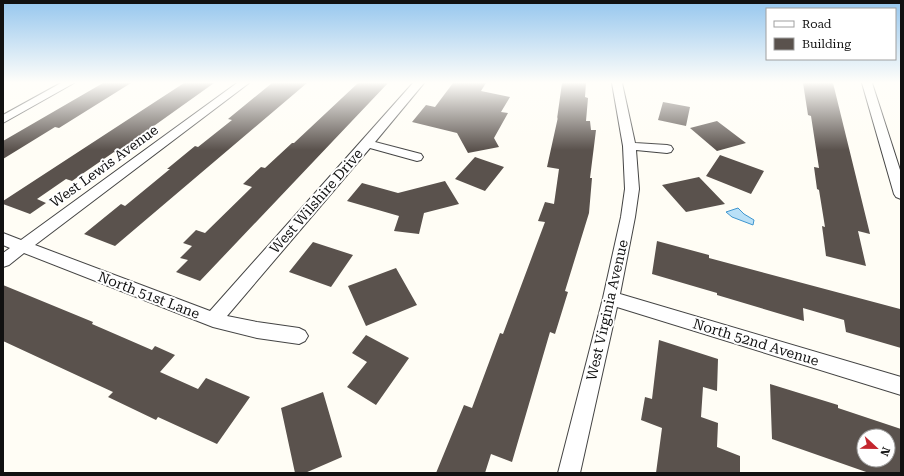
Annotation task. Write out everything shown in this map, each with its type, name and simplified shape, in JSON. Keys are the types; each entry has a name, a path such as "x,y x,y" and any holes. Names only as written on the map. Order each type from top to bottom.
{"street":[{"path":"3,120 29,105"},
{"name":"West Lewis Avenue","path":"3,261 214,105"},
{"name":"West Wilshire Drive","path":"213,320 399,105"},
{"name":"West Virginia Avenue","path":"569,473 611,298 628,217 632,189 629,146 621,105"},
{"path":"874,105 901,194"},
{"path":"366,143 417,157"},
{"path":"629,146 667,149"},
{"name":"North 51st Lane","path":"3,239 213,320 257,330 299,336"},
{"name":"North 52nd Avenue","path":"611,298 901,386"}],"water":[{"path":"738,208 754,220 753,225 732,217 726,212"}],"building":[{"path":"65,105 95,105 59,128 55,127 3,159 3,141"},
{"path":"150,105 183,105 116,153 114,152 72,181 66,179 37,199 46,203 30,214 3,204 3,201"},
{"path":"245,105 281,105 115,246 84,234 121,204 125,206 195,146 198,147 232,120 228,119"},
{"path":"334,105 367,105 200,281 176,272 188,260 180,258 192,246 183,243 196,230 205,233 252,187 243,184 261,167 265,168 292,143 294,143"},
{"path":"426,105 435,107 436,105 505,105 501,112 508,113 494,138 499,147 468,153 457,133 412,122"},
{"path":"559,105 587,105 586,121 590,121 591,130 596,130 590,178 592,178 589,213 565,291 568,292 555,334 550,332 512,462 491,454 485,473 436,473 464,405 472,408 500,333 503,334 545,222 538,221 545,202 554,204 559,169 547,167 558,117 557,119"},
{"path":"662,105 690,107 686,126 658,120"},
{"path":"806,105 838,105 870,234 858,231 866,266 826,256 822,226 825,227 814,167 819,168 811,116 808,115"},
{"path":"717,121 746,143 717,151 690,128"},
{"path":"720,155 764,171 751,194 706,176"},
{"path":"475,157 504,167 485,191 455,179"},
{"path":"699,177 725,204 686,212 662,185"},
{"path":"445,181 459,204 424,213 419,234 394,231 399,216 347,201 362,183 398,193"},
{"path":"657,241 709,255 709,258 900,309 901,348 846,332 844,320 803,308 804,321 652,274"},
{"path":"313,242 353,255 331,287 289,272"},
{"path":"396,268 417,305 366,326 348,286"},
{"path":"3,285 93,322 92,324 152,350 155,346 175,355 160,372 198,389 206,378 250,397 217,444 158,417 156,420 108,397 113,392 3,341"},
{"path":"366,335 409,358 376,405 347,387 367,362 352,353"},
{"path":"659,340 718,359 717,391 703,387 701,417 718,423 717,447 740,456 740,473 656,473 662,428 641,420 645,397 652,399"},
{"path":"770,384 838,405 838,408 901,429 901,473 869,473 772,439"},
{"path":"323,392 342,457 305,473 295,473 281,408"}]}
